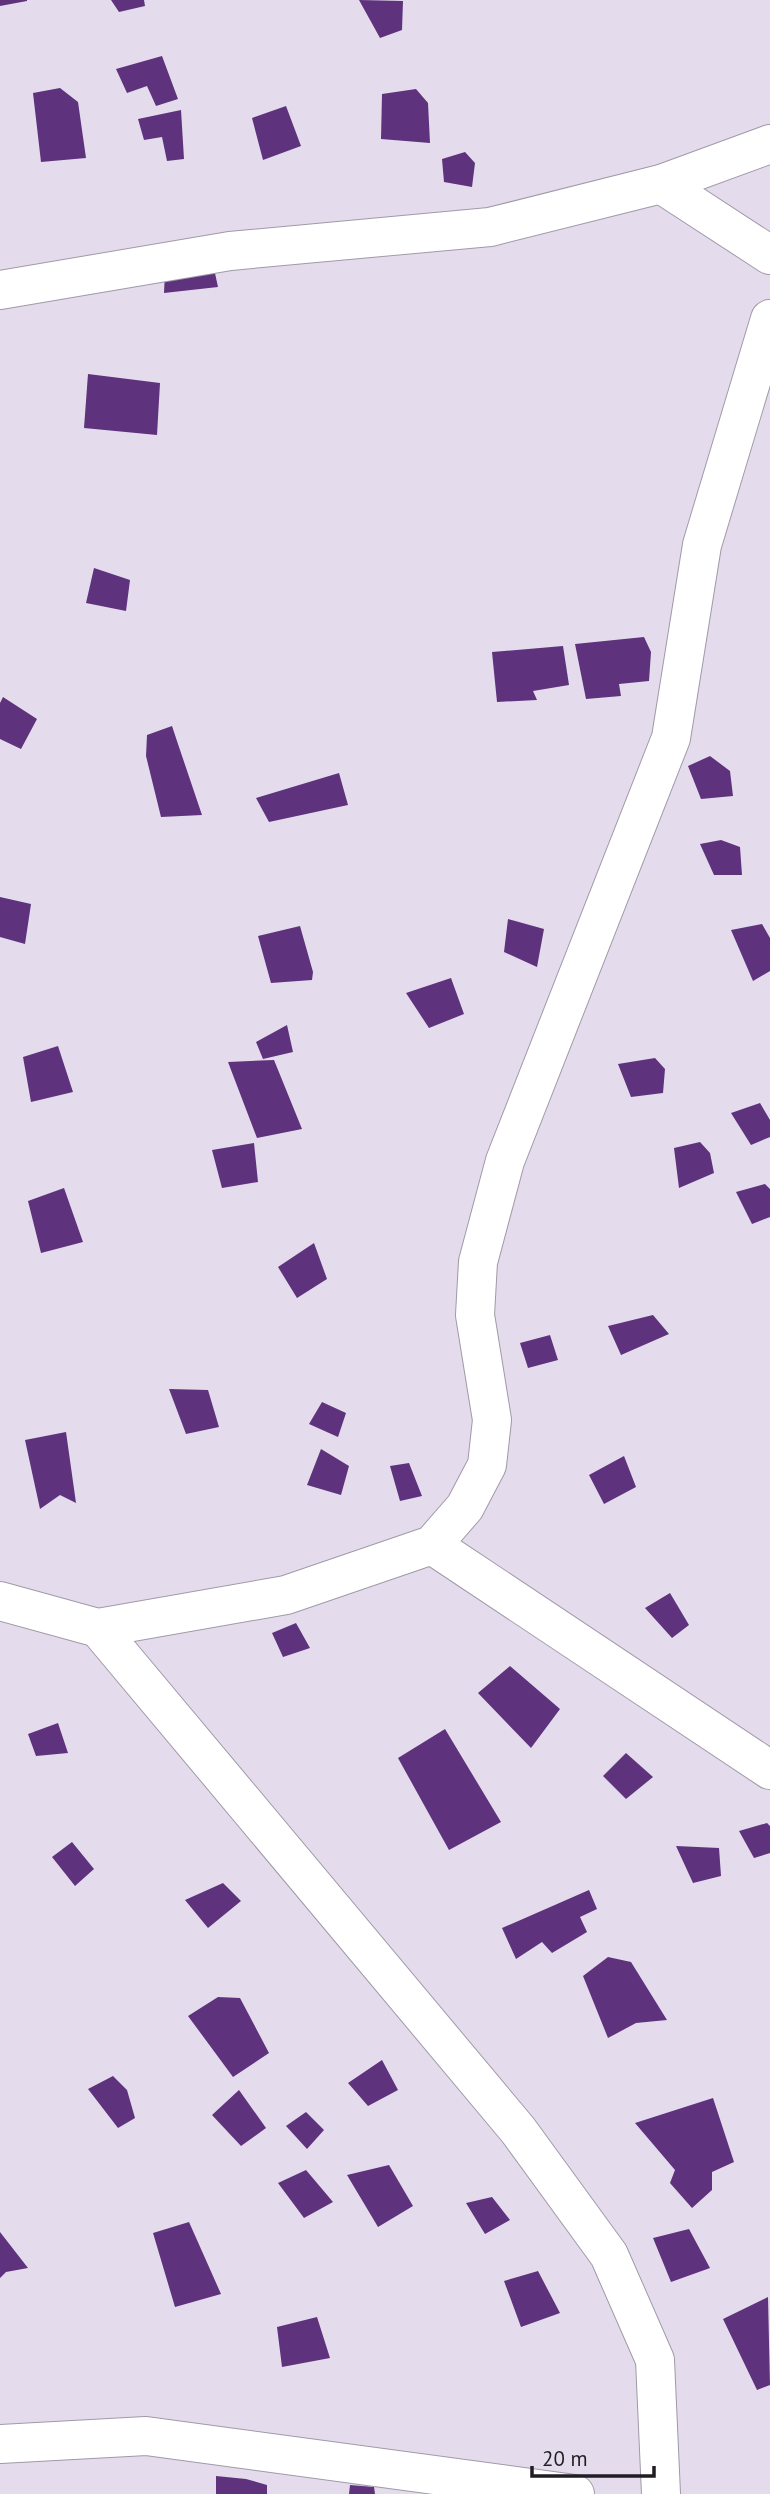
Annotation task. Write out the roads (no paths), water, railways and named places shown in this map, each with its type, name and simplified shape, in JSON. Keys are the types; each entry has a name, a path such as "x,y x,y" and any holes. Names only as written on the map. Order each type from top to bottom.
{"street":[{"path":"0,289 230,251 490,227 661,184 770,144"},
{"path":"661,184 770,255"},
{"path":"0,1601 98,1628 286,1595 432,1545 465,1507 487,1465 492,1420 475,1315 478,1262 505,1161 671,738 702,545 770,319"},
{"path":"432,1545 770,1770"},
{"path":"98,1628 518,2130 609,2255 655,2360 661,2494"},
{"path":"0,2444 146,2436 575,2494"}]}
